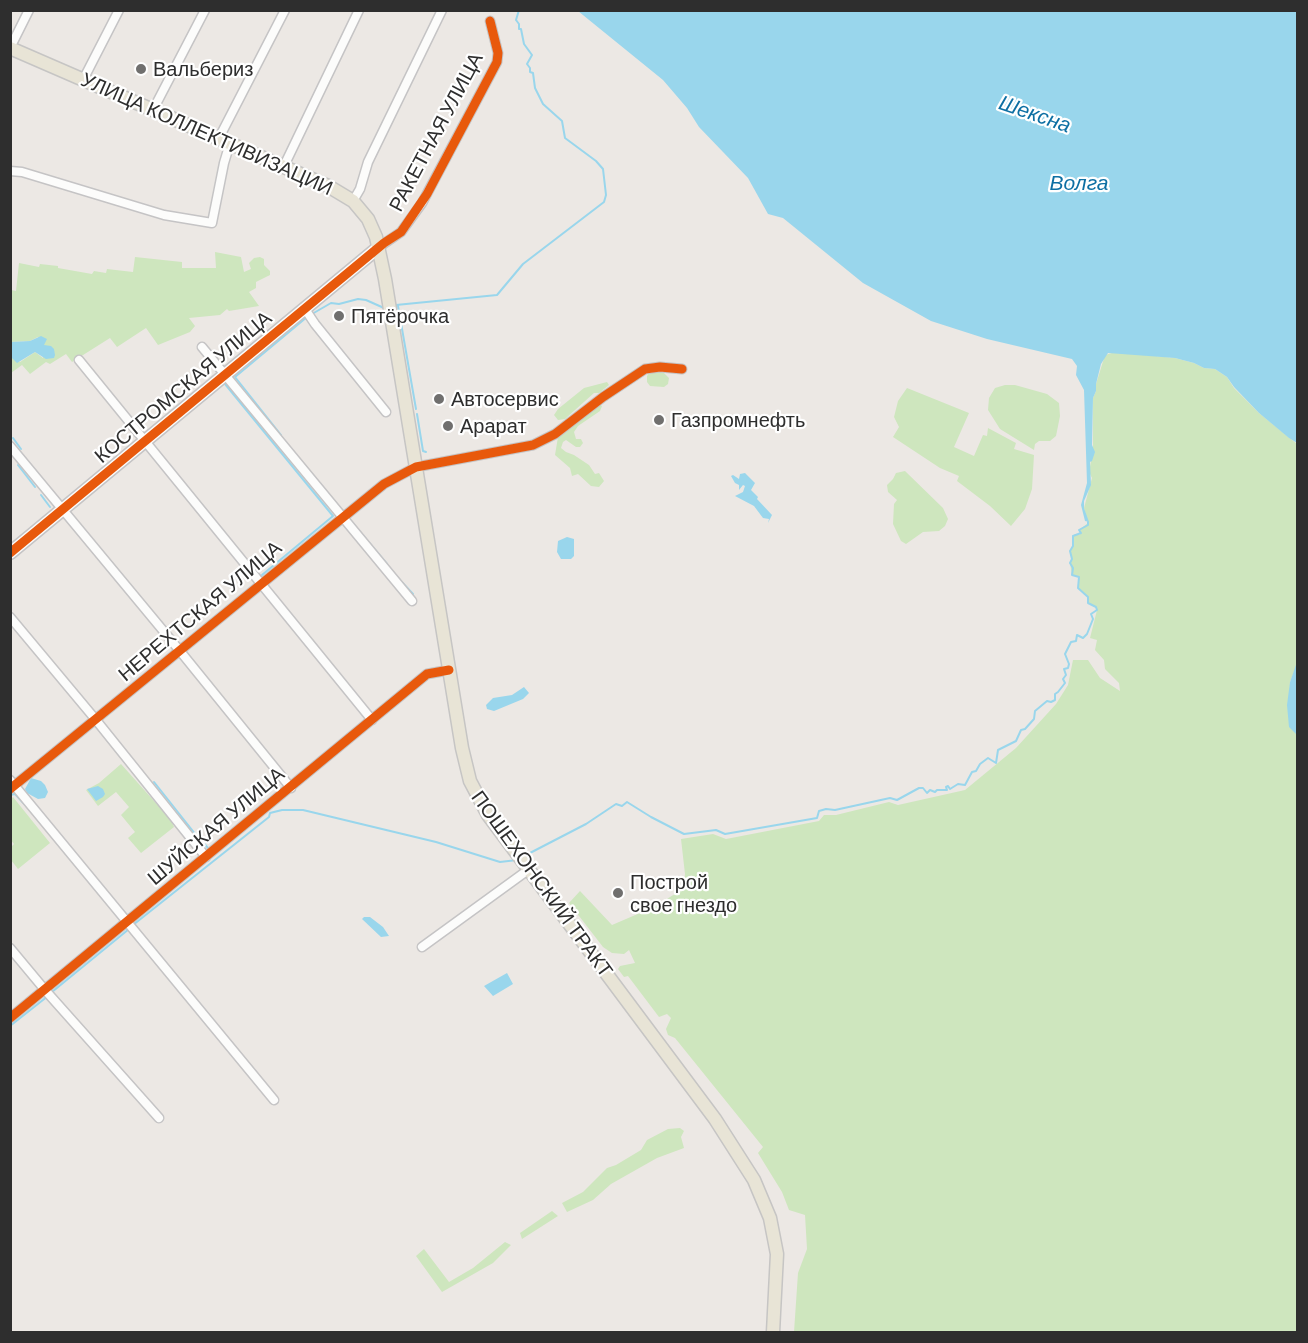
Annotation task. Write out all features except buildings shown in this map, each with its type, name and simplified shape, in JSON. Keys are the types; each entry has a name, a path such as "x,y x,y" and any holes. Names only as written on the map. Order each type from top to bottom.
{"main road":[{"name":"УЛИЦА КОЛЛЕКТИВИЗАЦИИ","path":"10,48 328,186 354,201 368,219 379,247"},
{"name":"ПОШЕХОНСКИЙ ТРАКТ","path":"379,247 462,748 474,791 488,815 528,870 730,1140 754,1180 773,1228 777,1254 772,1332"}],"street":[{"path":"10,48 29,10"},
{"path":"83,80 119,10"},
{"path":"153,110 205,10"},
{"path":"10,171 22,172 164,215 213,223 224,163 225,141 285,10"},
{"path":"284,166 359,10"},
{"path":"354,201 368,162 442,10"},
{"name":"РАКЕТНАЯ УЛИЦА","path":"379,247 401,232 422,203 497,62 498,53 490,21"},
{"name":"КОСТРОМСКАЯ УЛИЦА","path":"10,553 379,247"},
{"path":"305,309 386,412"},
{"path":"202,348 412,601"},
{"path":"79,360 372,720"},
{"name":"НЕРЕХТСКАЯ УЛИЦА","path":"12,784 96,720 384,484 416,467 533,445 555,434 603,397 645,369 660,367 682,369"},
{"path":"10,446 291,788"},
{"path":"10,617 206,857"},
{"name":"ШУЙСКАЯ УЛИЦА","path":"10,1018 48,993 130,925 206,857 427,674 449,670"},
{"path":"12,784 274,1100"},
{"path":"423,947 528,870"},
{"path":"10,948 159,1118"}],"green space":[{"path":"215,252 241,257 244,272 251,269 249,263 254,258 264,259 264,265 270,271 270,275 256,282 256,288 249,292 259,306 229,311 227,309 220,315 189,318 195,326 190,332 158,345 146,328 117,347 110,338 72,362 66,354 50,364 46,362 30,374 22,365 11,373 11,357 20,362 35,352 43,358 44,345 38,337 30,341 11,342 11,290 16,291 19,263 39,267 40,264 58,266 58,268 92,274 94,271 106,273 107,269 133,272 135,257 182,262 182,268 216,268"},
{"path":"1115,352 1175,358 1204,368 1215,369 1227,377 1234,388 1259,413 1297,444 1298,662 1290,682 1289,726 1298,735 1297,1332 794,1332 798,1273 807,1249 805,1215 789,1210 782,1192 758,1153 763,1147 675,1038 668,1035 666,1029 671,1018 667,1014 659,1017 628,976 624,977 618,969 620,966 635,963 629,950 624,954 612,953 603,947 569,903 580,891 612,925 654,907 678,892 684,884 685,874 681,839 713,834 726,839 819,821 824,815 836,815 889,802 898,805 965,790 1016,748 1056,704 1068,685 1073,660 1088,660 1100,678 1120,691 1119,683 1105,669 1104,660 1095,650 1097,640 1090,638 1097,610 1088,603 1088,597 1078,588 1079,577 1072,575 1070,563 1073,536 1079,535 1081,533 1079,530 1088,523 1084,508 1092,478 1089,472 1093,450 1093,398 1105,355"},
{"path":"657,371 669,378 668,384 664,387 650,386 647,382 650,372"},
{"path":"607,382 609,385 599,393 594,393 565,419 558,420 554,415 584,388"},
{"path":"1015,385 1047,394 1059,403 1060,416 1056,436 1050,441 1039,441 1035,444 1034,450 1000,429 988,410 989,398 995,388"},
{"path":"907,388 969,413 954,447 974,456 983,435 987,436 988,428 1016,443 1014,449 1034,455 1032,489 1025,509 1011,526 990,506 957,481 959,476 940,468 893,437 899,427 894,417 898,401"},
{"path":"598,404 602,406 600,411 578,426 574,432 576,439 581,439 583,443 580,447 566,440 561,448 589,465 595,474 599,473 604,481 599,487 591,486 578,474 572,476 570,468 555,455 558,437"},
{"path":"905,471 943,508 948,519 939,531 923,532 906,544 901,541 893,524 894,504 897,500 888,492 887,485 896,473"},
{"path":"121,764 171,820 174,827 141,853 128,838 135,832 121,815 129,807 116,792 98,806 86,790 99,783"},
{"path":"13,797 50,843 18,869 11,860 11,847 14,844 10,839 11,799"},
{"path":"680,1128 684,1131 681,1137 684,1148 657,1158 611,1184 593,1200 567,1212 562,1203 583,1192 607,1168 641,1150 647,1140 668,1129"},
{"path":"552,1211 558,1216 522,1239 520,1233"},
{"path":"505,1242 511,1245 493,1263 442,1292 416,1256 424,1249 449,1282 473,1268"}],"water":[{"name":"Волга","path":"578,11 1297,11 1297,443 1259,413 1227,377 1215,369 1204,368 1175,358 1108,353 1101,364 1093,398 1092,445 1095,452 1090,462 1091,485 1084,501 1089,522 1085,521 1081,505 1087,483 1084,390 1076,375 1077,366 1072,359 987,339 931,321 863,283 783,218 768,214 748,178 699,127 687,108 663,80"},
{"path":"41,336 47,339 44,345 54,349 54,358 46,359 35,352 17,363 11,357 11,342 30,341"},
{"path":"745,473 755,483 751,490 772,515 768,523 769,519 763,518 754,506 735,496 743,492 745,486 743,485 739,490 739,485 731,476 739,479 740,474"},
{"path":"567,537 574,539 574,556 571,559 561,559 557,552 558,541"},
{"path":"1297,662 1298,735 1289,727 1287,705 1290,682"},
{"path":"524,687 529,693 523,699 494,711 487,709 486,705 493,698 512,695"},
{"path":"31,778 45,785 48,792 45,798 38,799 27,793 25,789"},
{"path":"98,786 105,794 96,801 87,789"},
{"path":"370,917 383,927 389,936 381,937 362,919"},
{"path":"507,973 513,984 493,996 484,986"}],"waterway":[{"path":"396,305 497,295 523,264 604,202 606,195 603,169 565,138 562,121 543,104 535,88 533,73 530,72 527,64 532,55 524,44 521,29 516,20 519,10"},
{"path":"312,314 331,303 339,304 358,299 384,308"},
{"path":"398,306 416,409"},
{"path":"281,435 235,377 307,317"},
{"path":"225,384 333,516 262,575"},
{"path":"417,414 423,451 426,452"},
{"path":"13,438 21,449"},
{"path":"18,465 35,487"},
{"path":"41,495 50,507"},
{"path":"351,515 349,519 387,564"},
{"path":"528,854 586,824 616,804 622,806 627,802 684,834 716,830 725,834 817,818 819,811 826,809 835,810 890,798 897,800 919,788 923,788 927,793 930,790 935,792 947,790 948,786 950,789 958,784 965,785 972,772 976,771 980,764 988,758 996,763 998,750 1016,741 1021,730 1025,729 1034,719 1035,711 1047,701 1055,700 1055,694 1065,683 1064,669 1068,668 1069,664 1065,654 1071,642 1076,641 1077,635 1083,638 1087,634 1093,619 1091,614 1097,610 1088,603 1088,597 1078,588 1079,577 1072,575 1073,568 1070,563 1073,536 1081,533 1079,530 1088,525 1088,522"},
{"path":"396,576 413,594"},
{"path":"154,782 196,835 208,848 211,848"},
{"path":"10,795 15,794 28,808"},
{"path":"133,925 269,817 270,813 282,810 303,810 436,842 500,862 517,860"},
{"path":"52,992 129,929"},
{"path":"10,1026 48,996"}],"cycle path":[{"path":"10,553 384,243 401,232 427,194 497,62 498,53 490,21"},
{"path":"10,789 384,484 416,467 533,445 555,434 603,397 645,369 660,367 682,369"},
{"path":"10,1018 427,674 449,670"}],"place":[{"name":"Вальбериз","path":"141,69"},
{"name":"Пятёрочка","path":"339,316"},
{"name":"Автосервис","path":"439,399"},
{"name":"Газпромнефть","path":"659,420"},
{"name":"Арарат","path":"448,426"},
{"name":"Построй свое гнездо","path":"618,893"}],"water label":[{"name":"Шексна","path":"1035,114"}]}
